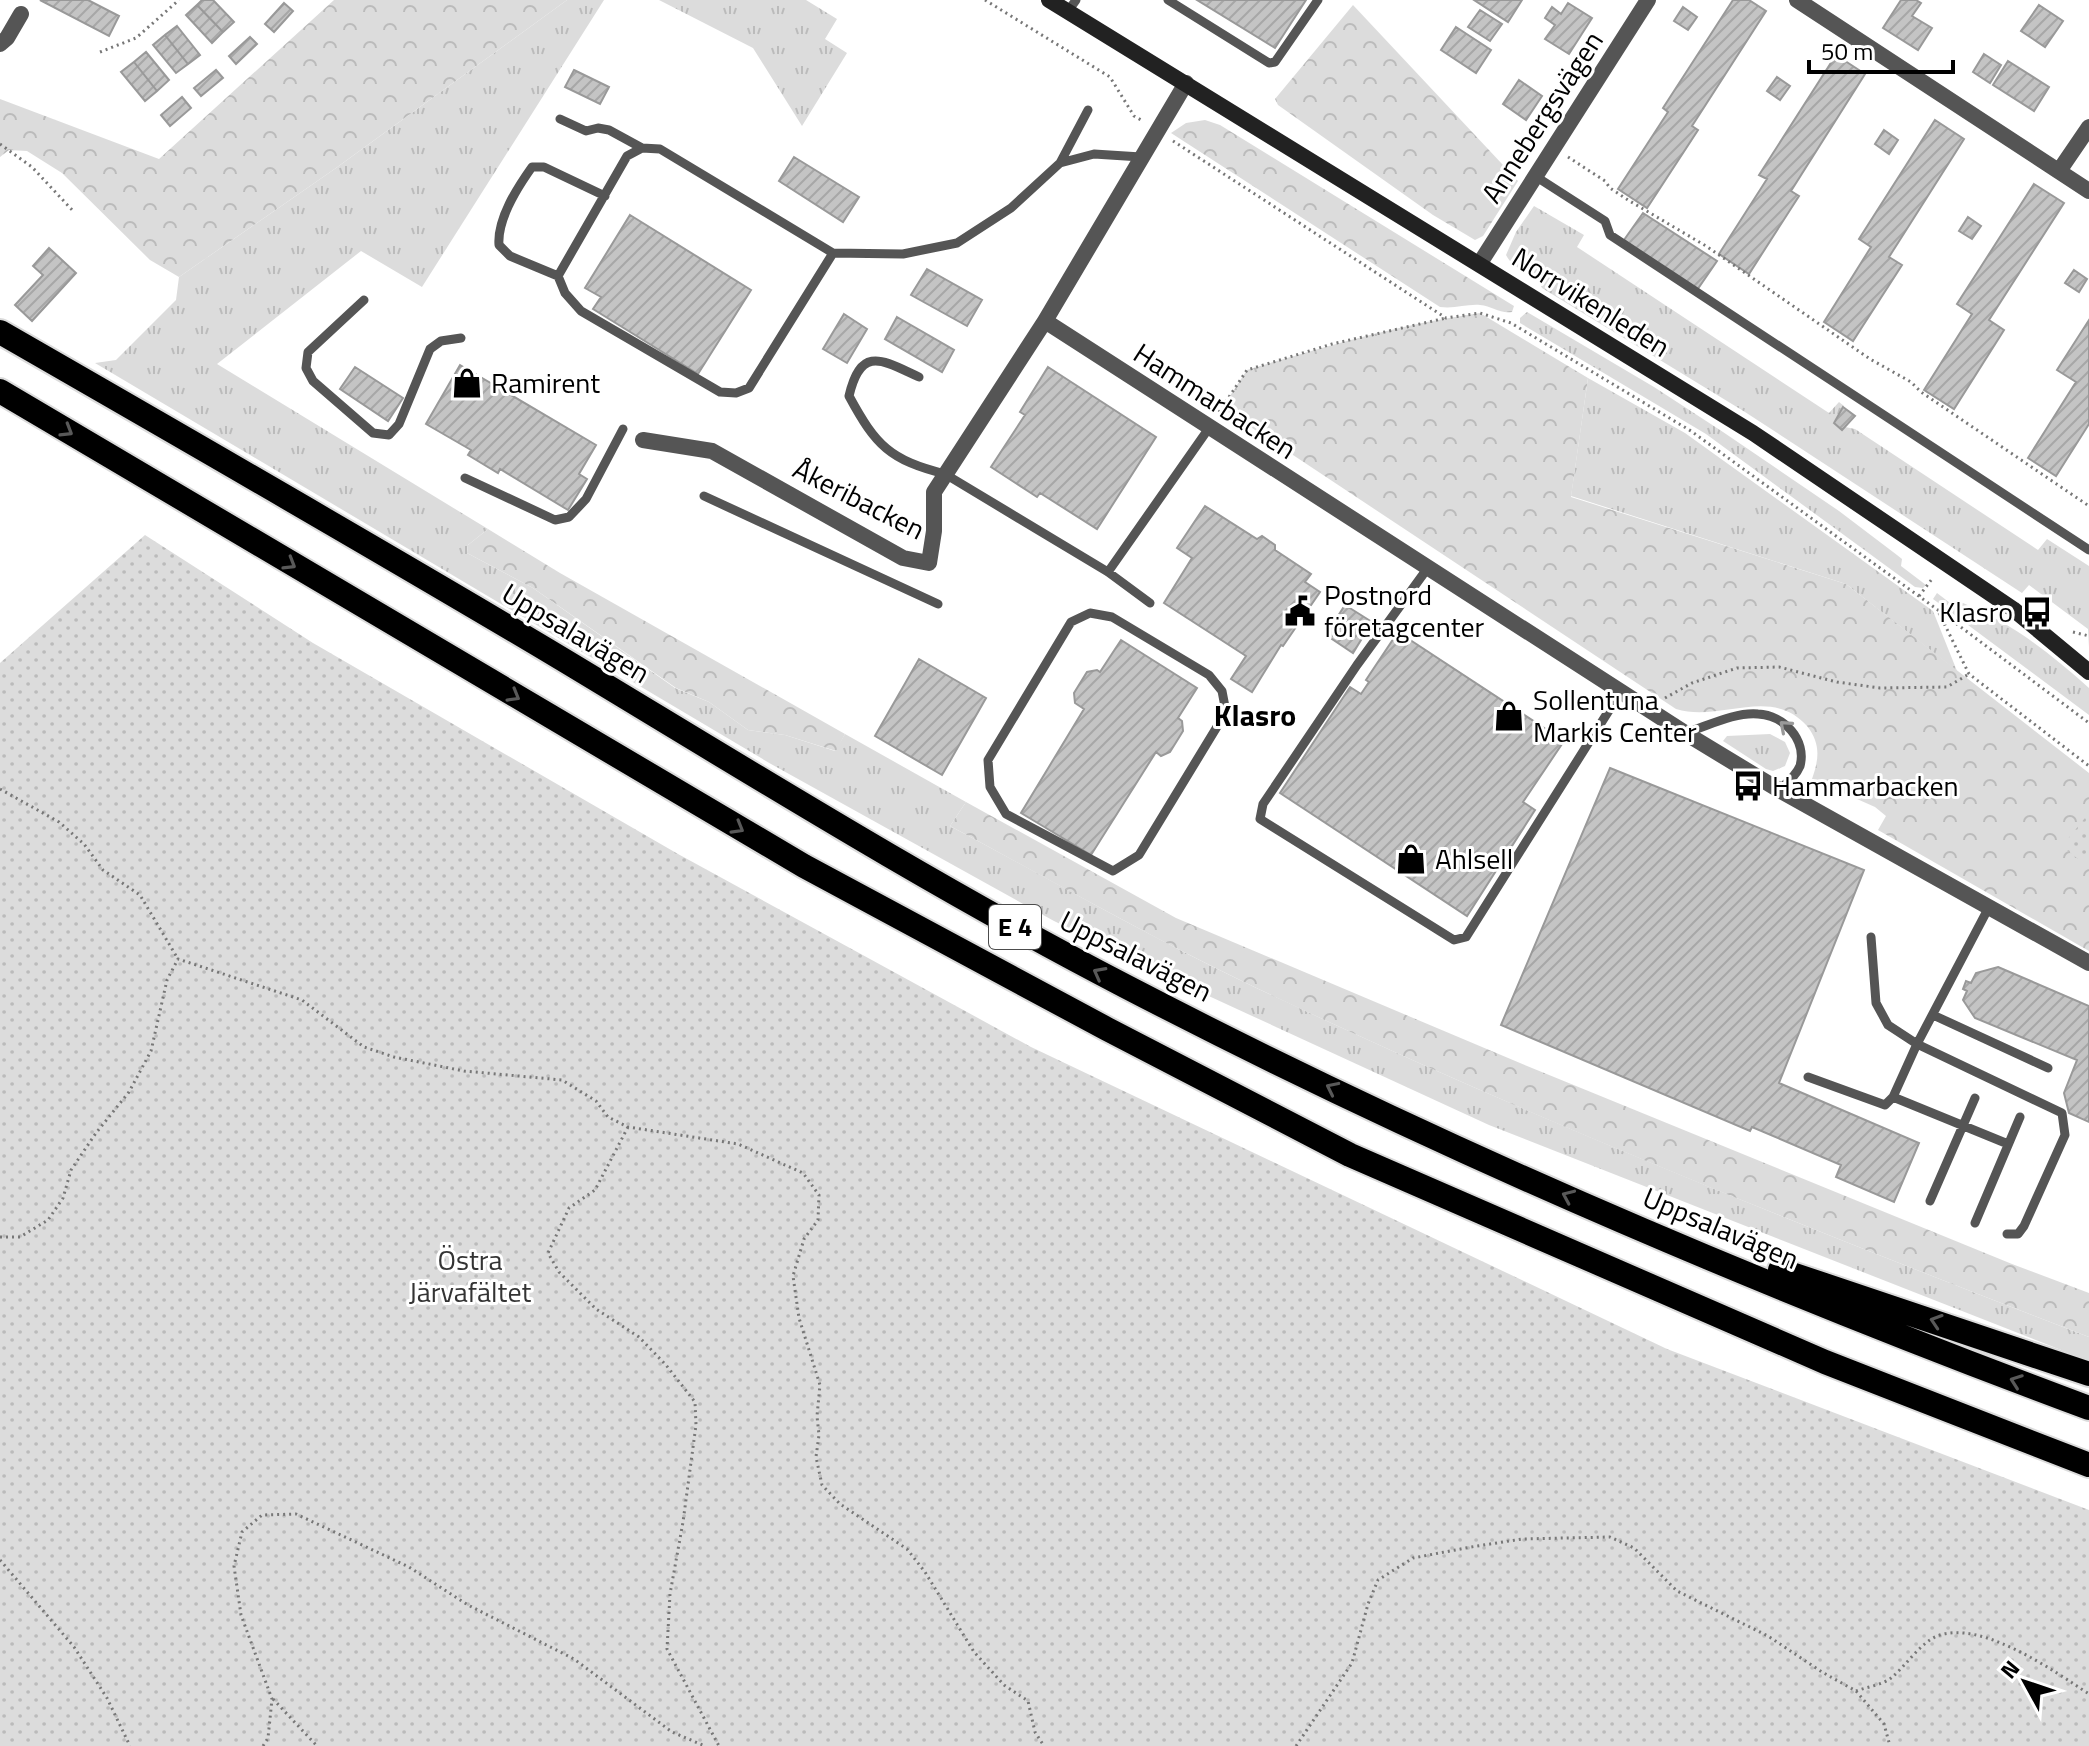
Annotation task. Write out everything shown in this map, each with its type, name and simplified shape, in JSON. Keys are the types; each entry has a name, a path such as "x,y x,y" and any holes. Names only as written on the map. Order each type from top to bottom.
{"highway":[{"name":"Uppsalavägen","path":"0,332 372,545 990,913 1126,987 1422,1133 1928,1348 2089,1408"},
{"name":"E 4","path":"0,391 804,866 1350,1155 1825,1362 2089,1465"},
{"path":"1610,1215 2089,1374"}],"main road":[{"name":"Norrvikenleden","path":"1049,0 1072,6 1186,83 1753,433 2013,609 2089,672"}],"street":[{"name":"Annebergsvägen","path":"1480,263 1648,0"},
{"path":"1797,0 2089,191"},
{"path":"0,44 21,14"},
{"path":"1045,321 1186,83"},
{"path":"2059,171 2089,127"},
{"name":"Hammarbacken","path":"1045,321 1685,733 1779,790 2089,963"},
{"name":"Åkeribacken","path":"643,440 712,451 903,558 929,563 934,531 934,492 1045,321"}],"lane":[{"path":"1168,0 1269,63 1275,62 1318,0"},
{"path":"560,119 586,131 598,128 609,130 642,148 660,149 833,253 903,254 957,243 1011,208 1060,163 1088,110"},
{"path":"558,276 627,156 642,148"},
{"path":"1060,163 1094,154 1141,157"},
{"path":"605,196 544,167 532,167 498,231 499,245 510,256 558,276 565,293 581,311 720,392 736,393 749,388 833,253"},
{"path":"1535,176 1605,221 1610,235 2089,550"},
{"path":"364,300 308,352 306,368 313,381 373,433 389,435 399,424 430,349 441,341 461,338"},
{"path":"919,377 883,360 866,362 855,373 849,396 864,424 891,455 920,468 945,474 1108,572 1150,603"},
{"path":"1108,572 1209,428"},
{"path":"465,478 555,520 569,517 586,499 623,429"},
{"path":"704,496 938,604"},
{"path":"1427,569 1357,665 1263,804 1260,819 1454,940 1466,937 1620,693"},
{"path":"1090,613 1112,617 1209,675 1222,691 1226,712 1139,855 1113,871 1006,814 990,787 988,760 1032,688 1071,622 1090,613"},
{"path":"1685,733 1741,715 1760,714 1784,722 1797,738 1801,752 1799,767 1791,780 1779,790"},
{"path":"1808,1077 1885,1105 1893,1097 1917,1044 1989,907"},
{"path":"1871,937 1876,1003 1888,1025 1917,1044 2062,1113 2065,1135 2024,1226 2018,1234 2007,1234"},
{"path":"1933,1015 2048,1068"},
{"path":"1893,1097 2008,1144"},
{"path":"1930,1201 1975,1098"},
{"path":"1975,1223 2020,1117"}],"path":[{"path":"100,52 136,38 179,0"},
{"path":"985,0 1110,77 1134,116 1446,318"},
{"path":"0,144 32,167 74,212"},
{"path":"1552,147 1605,181 1628,200 1706,246 1870,359 1911,382 1921,392 2089,506"},
{"path":"1209,428 1247,370 1332,344 1446,318 1480,313 1511,323 1691,431 2089,723"},
{"path":"1919,596 1932,579"},
{"path":"1938,610 1969,674 2089,766"},
{"path":"2073,632 2089,636"},
{"path":"1647,709 1692,683 1737,668 1779,667 1837,682 1880,688 1947,687 1969,674"},
{"path":"0,789 59,822 84,844 103,870 140,895 178,959 212,973 302,1000 364,1047 394,1057 464,1071 562,1080 596,1101 608,1117 628,1127 738,1144 803,1173 819,1195 818,1220 804,1239 793,1276 799,1318 820,1385 816,1457 822,1485 840,1504 907,1549 925,1572 974,1652 1004,1685 1028,1701 1035,1732 1044,1746"},
{"path":"0,1237 20,1237 48,1220 63,1198 71,1170 129,1092 151,1051 167,980 178,959"},
{"path":"628,1127 595,1190 569,1208 548,1253 559,1272 596,1309 639,1337 695,1402 696,1425 670,1594 667,1649 719,1746"},
{"path":"317,1746 272,1699 241,1615 234,1566 242,1532 262,1515 296,1514 409,1567 468,1605 574,1659 672,1732 705,1746"},
{"path":"1296,1746 1352,1663 1378,1580 1413,1558 1522,1539 1610,1537 1634,1548 1677,1591 1768,1636 1856,1691 1884,1724 1890,1746"},
{"path":"0,1560 74,1647 107,1698 130,1746"},
{"path":"1856,1691 1888,1680 1936,1637 1956,1634 1982,1635 2058,1674 2089,1694"},
{"path":"263,1746 268,1738 272,1699"}],"green space":[{"path":"334,0 567,0 336,168 179,277 150,260 62,173 27,151 9,150 0,157 0,99 159,159"},
{"path":"567,0 604,0 422,287 361,251 217,364 488,529 468,545 467,553 533,588 675,688 709,702 748,730 785,735 835,751 845,734 966,802 950,826 1207,964 1348,1031 1558,1123 1769,1211 2089,1337 2089,1361 1489,1125 1054,921 771,764 95,363 116,360 176,300 179,277 336,168"},
{"path":"659,0 806,0 837,19 825,39 847,53 802,126 753,48"},
{"path":"1353,5 1518,181 1483,236 1475,240 1433,215 1278,105 1275,99"},
{"path":"1205,120 1220,125 1514,306 1512,312 1480,305 1440,307 1171,133 1186,123"},
{"path":"1534,206 1584,235 1577,247 1829,413 1839,402 1844,406 1833,423 1842,430 1845,427 1855,429 2038,550 2047,539 2089,566 2089,647 2088,629 2029,585 2022,593 1745,412 1542,288 1506,255 1516,232"},
{"path":"1527,312 1654,387 1839,511 1902,559 1901,566 1926,585 1923,588 1915,587 1706,434 1520,323 1520,318"},
{"path":"1480,313 1588,378 1571,497 1846,584 2089,773 2089,951 1878,830 1886,816 1875,807 1812,779 1817,745 1807,726 1793,714 1761,706 1710,712 1676,709 1222,408 1247,370 1392,330"},
{"path":"1588,378 1685,433 1933,611 1957,671 1846,584 1571,496"},
{"path":"488,529 845,734 836,751 785,735 748,730 709,702 676,688 533,588 467,553 468,545"},
{"name":"Östra Järvafältet","path":"145,535 313,643 678,854 1031,1047 1667,1349 2089,1510 2089,1746 0,1746 0,663"},
{"path":"1937,593 1954,606 1963,603 1998,620 2060,663 2089,688 2089,715 1933,599"},
{"path":"1770,734 1785,742 1790,753 1785,766 1773,771 1723,741 1727,736"},
{"path":"966,802 1176,918 1520,1063 2089,1293 2089,1337 1663,1168 1452,1078 1244,982 950,826"},
{"path":"2089,813 2089,868 2062,846"}],"building":[{"path":"40,0 88,0 119,16 109,36"},
{"path":"202,0 213,0 234,22 223,32 197,5"},
{"path":"1197,0 1306,0 1275,48"},
{"path":"1474,0 1522,0 1508,22"},
{"path":"1733,0 1749,0 1766,11 1692,126 1698,130 1647,208 1618,189 1668,112 1663,108"},
{"path":"1901,0 1921,3 1912,16 1932,28 1918,50 1883,28"},
{"path":"284,3 293,11 274,32 265,24"},
{"path":"1568,3 1592,18 1569,54 1545,39 1555,25 1545,18 1552,7 1561,14"},
{"path":"197,5 223,32 212,43 186,15"},
{"path":"2039,5 2063,21 2045,47 2021,31"},
{"path":"1683,7 1697,17 1688,30 1674,21"},
{"path":"1480,10 1502,24 1490,41 1468,27"},
{"path":"177,26 200,55 188,64 165,35"},
{"path":"1456,27 1491,50 1476,73 1441,50"},
{"path":"165,35 188,64 176,73 153,45"},
{"path":"250,37 257,44 236,64 229,56"},
{"path":"146,52 169,80 157,91 134,62"},
{"path":"1984,54 2001,65 1990,83 1973,72"},
{"path":"1836,55 1865,74 1791,191 1799,196 1749,274 1719,254 1767,179 1759,175"},
{"path":"2008,61 2049,87 2034,111 1993,85"},
{"path":"134,62 157,91 145,101 121,72"},
{"path":"216,70 223,78 201,96 194,88"},
{"path":"574,70 609,87 600,104 565,87"},
{"path":"1777,77 1790,86 1780,100 1767,91"},
{"path":"1519,80 1542,96 1526,120 1503,104"},
{"path":"182,97 191,108 170,126 161,115"},
{"path":"1935,120 1964,139 1889,257 1902,265 1853,341 1824,322 1871,247 1859,239"},
{"path":"1884,130 1898,140 1889,154 1875,144"},
{"path":"794,157 859,197 843,222 779,181"},
{"path":"2034,184 2064,203 1989,320 2004,330 1954,409 1924,390 1972,314 1957,304"},
{"path":"1643,213 1717,261 1697,290 1624,240"},
{"path":"630,215 751,290 698,374 593,309 601,297 585,288"},
{"path":"1968,217 1981,226 1972,239 1959,231"},
{"path":"49,248 76,273 32,321 15,305 43,275 33,266"},
{"path":"927,269 982,300 967,326 911,295"},
{"path":"2074,270 2087,279 2079,292 2065,283"},
{"path":"844,314 867,329 847,363 823,349"},
{"path":"897,317 954,350 942,372 885,339"},
{"path":"2089,320 2089,424 2056,476 2028,458 2076,382 2057,370"},
{"path":"460,365 596,445 579,474 587,479 568,510 500,469 498,473 468,455 471,450 426,424"},
{"path":"355,367 403,398 388,421 340,389"},
{"path":"1048,367 1156,437 1097,529 1040,493 1037,497 991,467 1025,415 1020,412"},
{"path":"1843,407 1855,416 1842,430 1834,423"},
{"path":"1205,506 1257,539 1262,536 1275,545 1275,550 1311,574 1305,582 1320,592 1281,645 1252,692 1231,679 1246,656 1164,603 1192,558 1177,548"},
{"path":"1345,605 1372,622 1353,653 1326,635"},
{"path":"1398,632 1564,741 1523,802 1535,810 1467,916 1280,793 1350,687 1361,694 1369,682 1366,680"},
{"path":"1121,640 1197,688 1178,718 1182,721 1183,731 1170,752 1161,756 1156,752 1091,855 1021,813 1084,709 1075,703 1074,693 1087,672 1100,672"},
{"path":"919,659 986,698 942,775 875,736"},
{"path":"1610,768 1864,870 1779,1083 1919,1143 1894,1202 1836,1177 1841,1165 1752,1127 1750,1131 1501,1025"},
{"path":"1998,967 2089,1006 2089,1122 2069,1113 2064,1093 2077,1060 1975,1018 1963,1000 1967,991 1963,989 1966,981 1971,983 1976,973"}],"place":[{"name":"Ramirent","path":"467,383"},
{"name":"Postnord företagcenter","path":"1300,611"},
{"name":"Klasro","path":"2037,612"},
{"name":"Sollentuna Markis Center","path":"1509,716"},
{"name":"Hammarbacken","path":"1748,786"},
{"name":"Ahlsell","path":"1411,859"}],"district":[{"name":"Klasro","path":"1255,716"}]}
